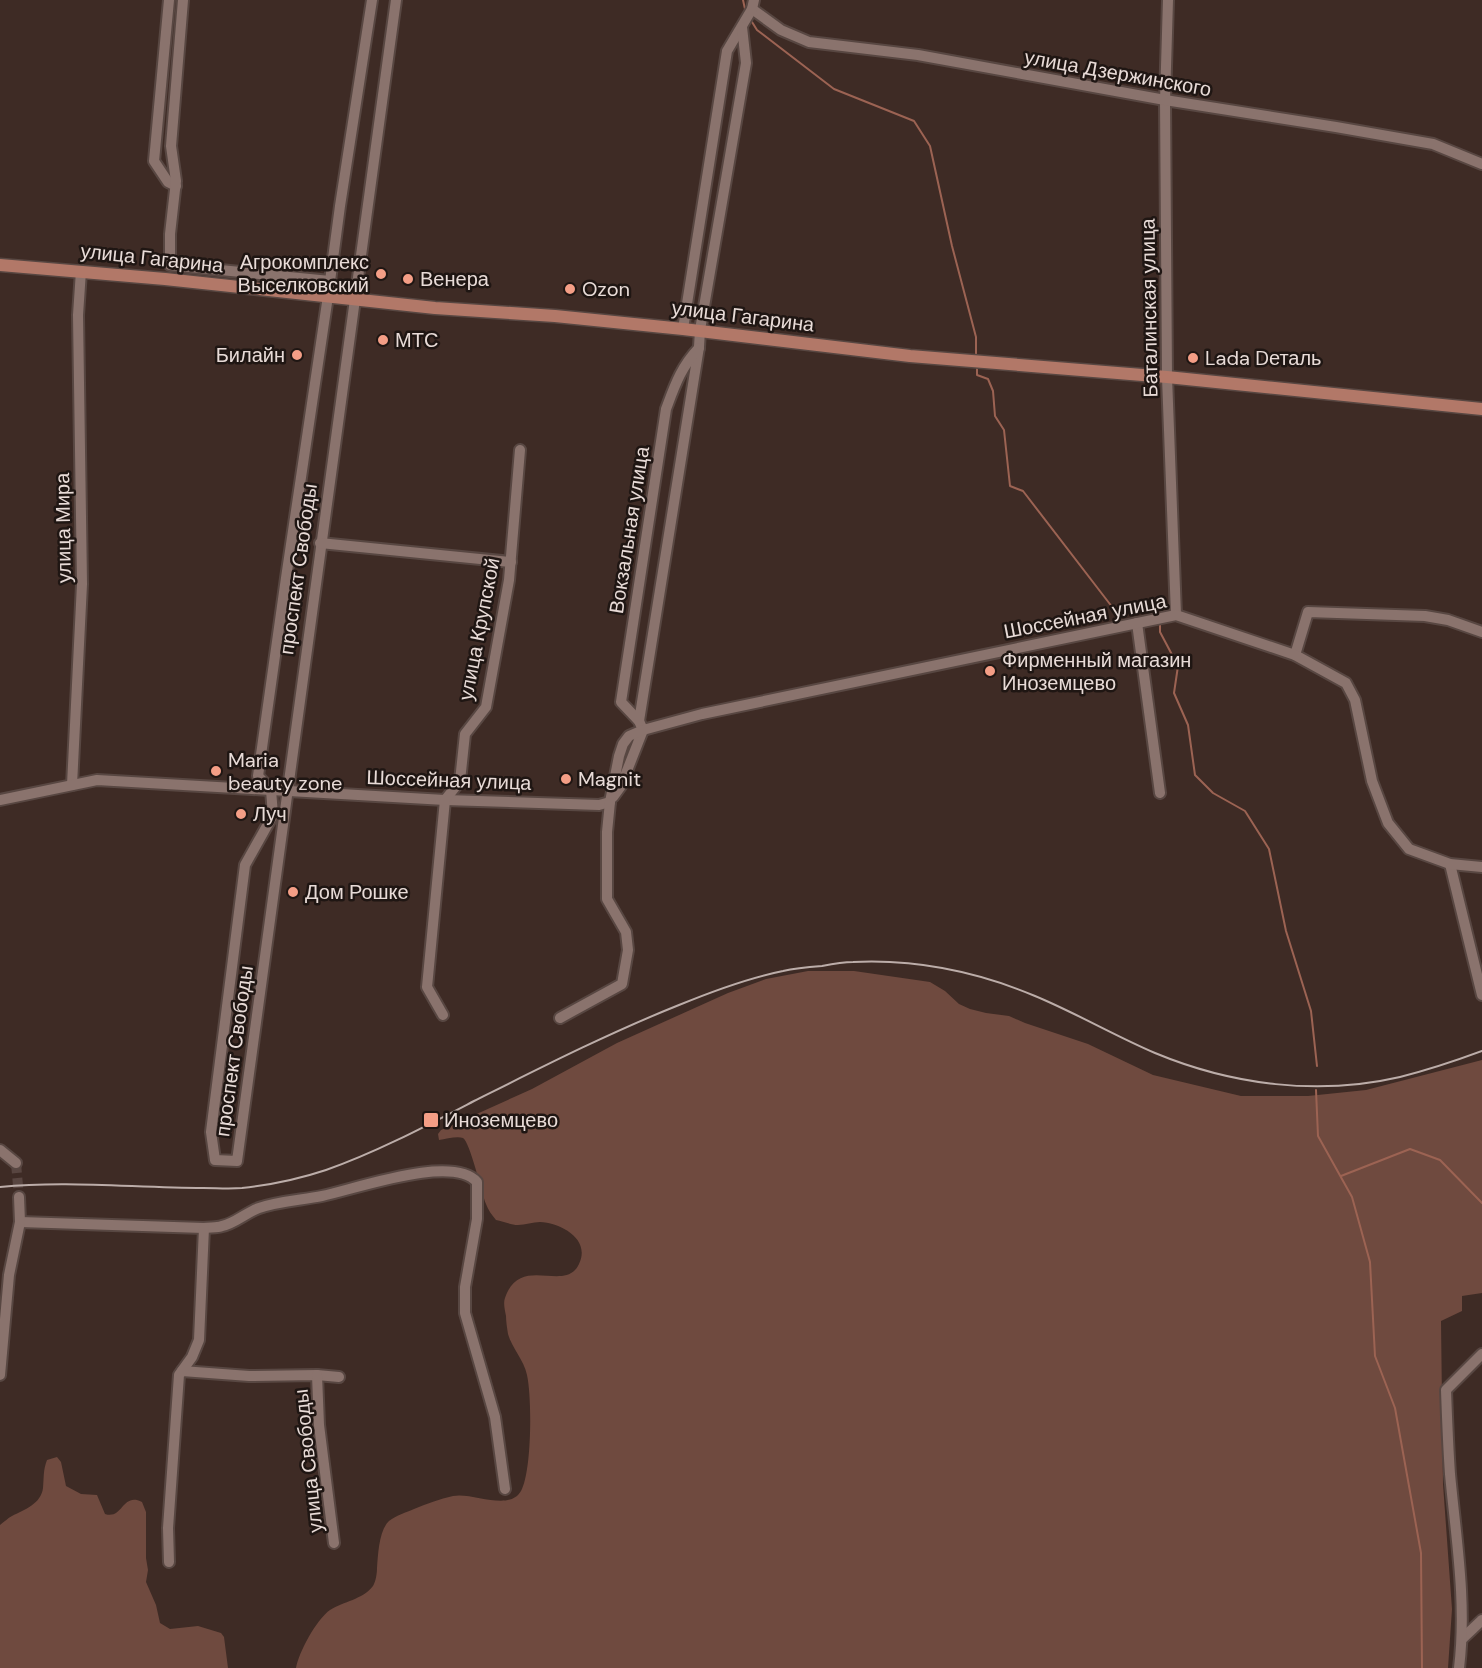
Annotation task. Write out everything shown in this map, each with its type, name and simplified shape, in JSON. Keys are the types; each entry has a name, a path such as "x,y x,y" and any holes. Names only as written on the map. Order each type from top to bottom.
{"main road":[{"name":"улица Гагарина","path":"0,265 81,271 435,308 555,316 700,330 910,356 1167,377 1482,409"}],"street":[{"path":"169,0 154,161 168,182 176,186"},
{"path":"183,0 171,146 176,186 170,234 170,265 330,281"},
{"name":"проспект Свободы","path":"372,0 258,776 271,790 273,815 245,865 211,1132 215,1160 237,1161 396,0"},
{"name":"Баталинская улица","path":"1168,0 1165,100 1167,377 1176,615"},
{"path":"683,329 727,51 753,5"},
{"name":"улица Дзержинского","path":"753,5 781,30 809,42 918,55 1165,100 1433,144 1482,164"},
{"name":"Вокзальная улица","path":"641,725 700,330 746,63 741,27"},
{"name":"улица Мира","path":"72,785 82,584 78,315 81,271"},
{"name":"Вокзальная улица","path":"641,725 621,702 666,409 679,374 687,360 699,347"},
{"name":"улица Крупской","path":"443,1015 427,987 445,800 460,781 465,734 486,707 509,580 520,450"},
{"path":"320,543 511,562"},
{"path":"1295,656 1308,612 1425,616 1448,620 1482,632"},
{"name":"Шоссейная улица","path":"641,725 1176,615 1295,656 1346,683 1355,700 1372,781 1388,823 1409,849 1450,864 1482,867"},
{"path":"1137,623 1160,793"},
{"path":"560,1018 622,984 628,951 626,932 607,899 606,832 619,756 623,744 641,725"},
{"name":"Шоссейная улица","path":"0,800 97,780 445,800 599,805 610,802"},
{"path":"1450,864 1482,995"},
{"path":"2,1154 16,1163"},
{"path":"20,1222 204,1228 224,1226 260,1208 401,1176 438,1172 465,1174 473,1178 477,1182 477,1220 465,1287 465,1313 495,1417 505,1489"},
{"path":"0,1375 9,1275 20,1222 19,1197"},
{"path":"169,1562 168,1528 179,1375 192,1357 199,1340 204,1228"},
{"path":"1459,1668 1463,1638 1446,1390 1482,1354"},
{"name":"улица Свободы","path":"182,1371 249,1376 339,1377"},
{"name":"улица Свободы","path":"317,1375 319,1425 334,1543"},
{"path":"1463,1638 1482,1620"}],"shaded area":[{"path":"808,971 854,971 930,982 945,991 959,1004 970,1009 1009,1016 1088,1044 1153,1075 1241,1096 1308,1096 1366,1090 1482,1060 1482,1293 1462,1296 1462,1311 1441,1321 1443,1484 1452,1609 1448,1668 296,1668 309,1637 319,1621 330,1610 364,1594 373,1586 377,1575 381,1536 389,1521 419,1507 453,1496 508,1500 521,1491 525,1481 530,1434 529,1386 521,1359 508,1334 504,1300 512,1285 521,1278 531,1275 564,1276 572,1272 579,1264 582,1255 581,1247 572,1234 557,1225 540,1222 515,1225 496,1220 487,1206 466,1142 461,1137 439,1140 438,1134 441,1130 532,1089 617,1043 728,993 766,979"},
{"path":"57,1457 61,1462 66,1486 81,1494 97,1495 105,1514 116,1513 130,1500 142,1502 146,1512 148,1570 146,1582 156,1605 160,1623 170,1629 198,1626 221,1633 224,1637 228,1668 0,1668 0,1525 31,1506 39,1498 42,1494 47,1460"}],"waterway":[{"path":"743,0 745,9"},
{"path":"752,22 757,30 834,89 914,121 930,146 952,246 976,337 976,358"},
{"path":"977,366 977,375 988,379 993,391 995,416 1004,430 1010,486 1023,491 1116,612 1157,601 1158,611"},
{"path":"1160,625 1160,632 1178,666 1174,693 1188,725 1195,775 1213,793 1245,811 1269,849 1286,931 1311,1011 1317,1066"},
{"path":"1316,1090 1318,1136 1352,1197 1370,1262 1375,1356 1395,1408 1421,1553 1422,1668"},
{"path":"1341,1176 1410,1149 1440,1160 1482,1203"}],"tunnel":[{"path":"16,1163 19,1197"}],"railway":[{"path":"0,1187 76,1184 237,1188 305,1176 383,1147 576,1051 692,1000 731,985 770,974 845,962 923,965 991,980 1050,1003 1155,1053 1184,1064 1245,1080 1307,1086 1369,1083 1400,1077 1482,1051"}],"place":[{"name":"Агрокомплекс Выселковский","path":"381,274"},
{"name":"Венера","path":"408,279"},
{"name":"Ozon","path":"570,289"},
{"name":"МТС","path":"383,340"},
{"name":"Билайн","path":"297,355"},
{"name":"Lada Dеталь","path":"1193,358"},
{"name":"Фирменный магазин Иноземцево","path":"990,671"},
{"name":"Maria beauty zone","path":"216,771"},
{"name":"Magnit","path":"566,779"},
{"name":"Луч","path":"241,814"},
{"name":"Дом Рошке","path":"293,892"},
{"name":"Иноземцево","path":"431,1120"}]}
